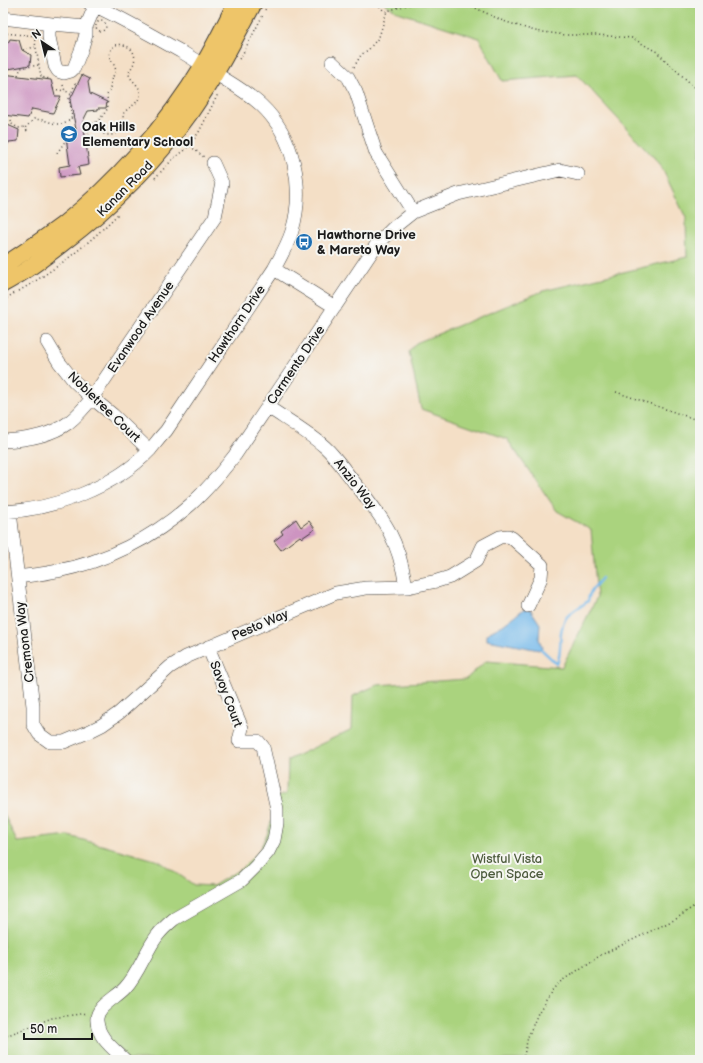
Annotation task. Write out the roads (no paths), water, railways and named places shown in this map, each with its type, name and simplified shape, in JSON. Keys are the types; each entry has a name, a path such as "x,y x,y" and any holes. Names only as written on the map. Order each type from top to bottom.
{"main road":[{"name":"Kanan Road","path":"3,284 40,262 100,214 130,187 154,160 190,113 236,3"},
{"name":"Kanan Road","path":"3,266 62,226 119,173 146,145 209,69 254,3"}],"street":[{"name":"Hawthorn Drive","path":"6,512 50,505 85,493 118,475 149,450 166,431 274,269 287,245 296,216 298,187 292,155 280,129 262,105 245,92 209,69 130,23 92,4"},
{"path":"52,24 49,31 49,37 55,66 58,71 64,73 74,68 86,34 86,27 92,4"},
{"path":"3,18 86,27"},
{"path":"332,62 348,77 361,104 376,153 413,212"},
{"name":"Evanwood Avenue","path":"3,441 31,438 49,432 68,423 92,398 215,217 222,183 213,163"},
{"name":"Carmento Drive","path":"18,577 58,571 94,561 128,547 163,527 190,505 217,479 235,455 377,244 393,228 413,212 458,194 553,171 560,170 578,174"},
{"path":"274,269 334,307"},
{"name":"Nobletree Court","path":"47,342 59,362 74,381 113,415 149,450"},
{"name":"Anzio Way","path":"268,407 310,435 326,448 379,514 397,547 403,568 406,587"},
{"name":"Cremona Way","path":"6,512 18,577 33,706 33,724 39,734 50,742"},
{"name":"Pesto Way","path":"50,742 64,742 102,725 119,713 170,667 186,657 336,593 366,588 406,587 437,582 450,577 476,561 483,546 500,537 508,536 512,538 542,565 541,578 528,606"},
{"name":"Savoy Court","path":"125,1060 102,1037 96,1021 97,1014 126,987 134,976 156,936 164,927 174,919 242,880 268,852 274,840 278,809 262,747 258,741 239,740 242,728 208,647"}],"water":[{"path":"524,609 530,609 540,624 539,639 542,647 539,650 487,640 487,635 490,632 503,625"}],"waterway":[{"path":"541,649 557,664 560,653 563,623 571,613 588,601 591,591 602,578"}],"place":[{"name":"Oak Hills Elementary School","path":"69,134"},
{"name":"Hawthorne Drive & Mareto Way","path":"304,242"}],"park label":[{"name":"Wistful Vista Open Space","path":"507,866"}]}
